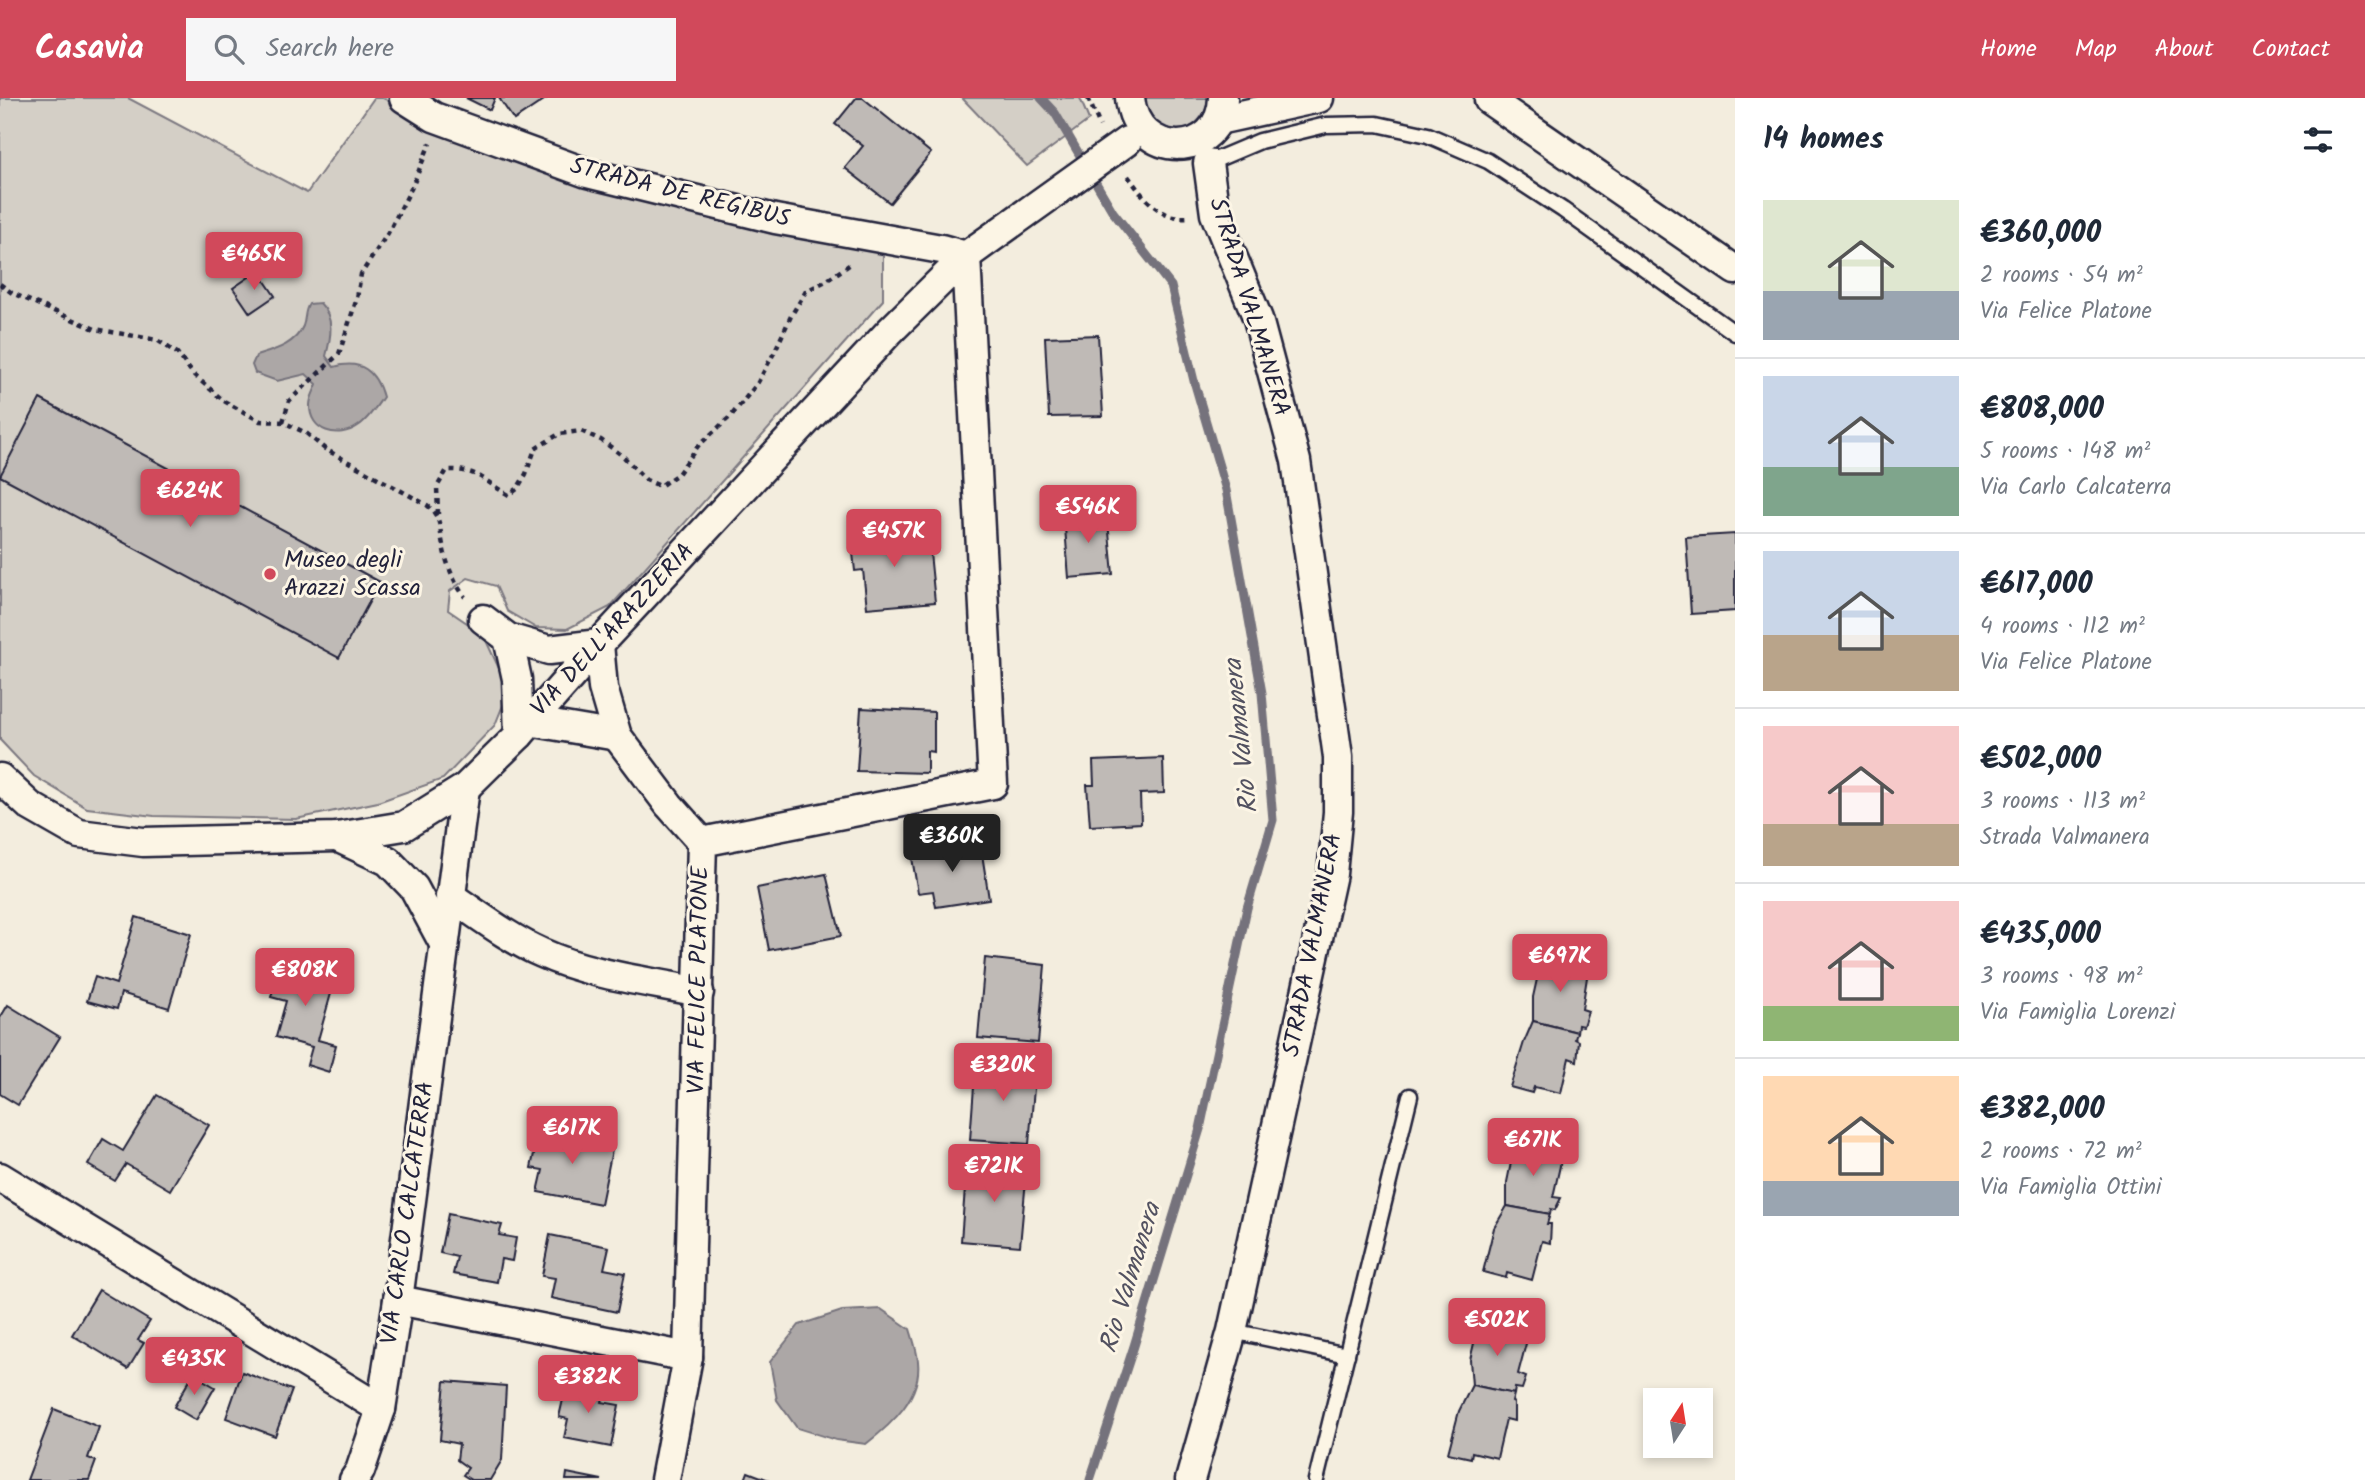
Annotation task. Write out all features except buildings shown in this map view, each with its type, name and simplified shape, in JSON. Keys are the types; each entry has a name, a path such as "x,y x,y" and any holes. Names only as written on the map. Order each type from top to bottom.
{"street":[{"name":"STRADA DE REGIBUS","path":"404,98 440,120 587,173 775,219 944,249 966,257"},
{"path":"1125,135 1171,145 1185,145 1199,140 1217,117 1319,98"},
{"path":"1484,99 1735,270"},
{"name":"STRADA VALMANERA","path":"1191,1480 1232,1331 1332,874 1338,813 1338,757 1296,461 1258,319 1214,214 1208,163 1217,117"},
{"name":"VIA DELL'ARAZZERIA","path":"0,778 30,806 79,834 143,842 337,837 404,826 465,788 524,728 599,643 890,331 966,257 1061,189 1125,135"},
{"name":"STRADA VALMANERA","path":"1185,145 1208,163"},
{"name":"VIA FELICE PLATONE","path":"665,1480 688,1357 702,842 993,784 966,257"},
{"path":"483,619 508,638 549,650 599,643 603,688 617,736 669,805 702,842"},
{"path":"508,638 524,728 617,736"},
{"name":"VIA CARLO CALCATERRA","path":"354,1480 360,1471 381,1409 398,1300 465,788"},
{"path":"337,837 388,861 414,887 443,942"},
{"path":"450,896 495,928 543,953 600,972 699,992"},
{"path":"0,1177 381,1409"},
{"path":"398,1300 688,1357"}],"lane":[{"path":"1208,163 1260,141 1326,125 1377,124 1428,135 1488,161 1563,210 1735,333"},
{"path":"1316,1480 1410,1096"},
{"path":"1232,1331 1347,1355"}],"path":[{"path":"1088,98 1125,135 1142,196 1162,213 1176,218 1214,214"},
{"path":"283,422 289,401 339,354 357,298 361,274 388,233 407,197 440,120"},
{"path":"483,619 457,587 443,549 437,487 447,470 466,470 486,479 509,495 517,489 526,474 535,449 559,434 581,431 601,440 623,456 646,480 660,486 678,474 698,446 731,416 757,384 806,291 857,260 874,236"},
{"path":"0,284 12,293 95,328 157,340 177,353 194,375 224,401 260,421 283,422 306,433 325,449 427,505 438,514"}],"shaded area":[{"path":"0,98 128,98 307,193 374,98 383,98 443,127 883,249 883,300 610,607 567,629 536,628 507,611 496,586 468,578 450,591 448,610 483,634 509,690 495,725 443,779 378,802 296,819 154,816 87,808 34,776 0,740"},
{"path":"962,98 1080,98 1089,120 1027,166"},
{"path":"1144,98 1209,98 1200,119 1183,130 1173,131 1155,124 1147,112"},
{"path":"320,303 330,321 326,356 334,367 352,365 366,369 376,380 383,397 362,423 342,432 326,430 314,421 310,405 317,384 306,374 277,381 255,373 252,365 256,356 283,346 295,338 303,326 309,304"},
{"path":"881,1309 910,1329 917,1353 918,1374 915,1386 903,1408 886,1428 866,1444 836,1440 797,1428 777,1400 770,1362 799,1325 842,1311"}],"waterway":[{"name":"Rio Valmanera","path":"1041,98 1055,113 1113,212 1171,286 1194,381 1226,490 1262,693 1273,820 1247,908 1200,1129 1090,1480"}],"place":[{"name":"Museo degli Arazzi Scassa","path":"270,574"}]}
